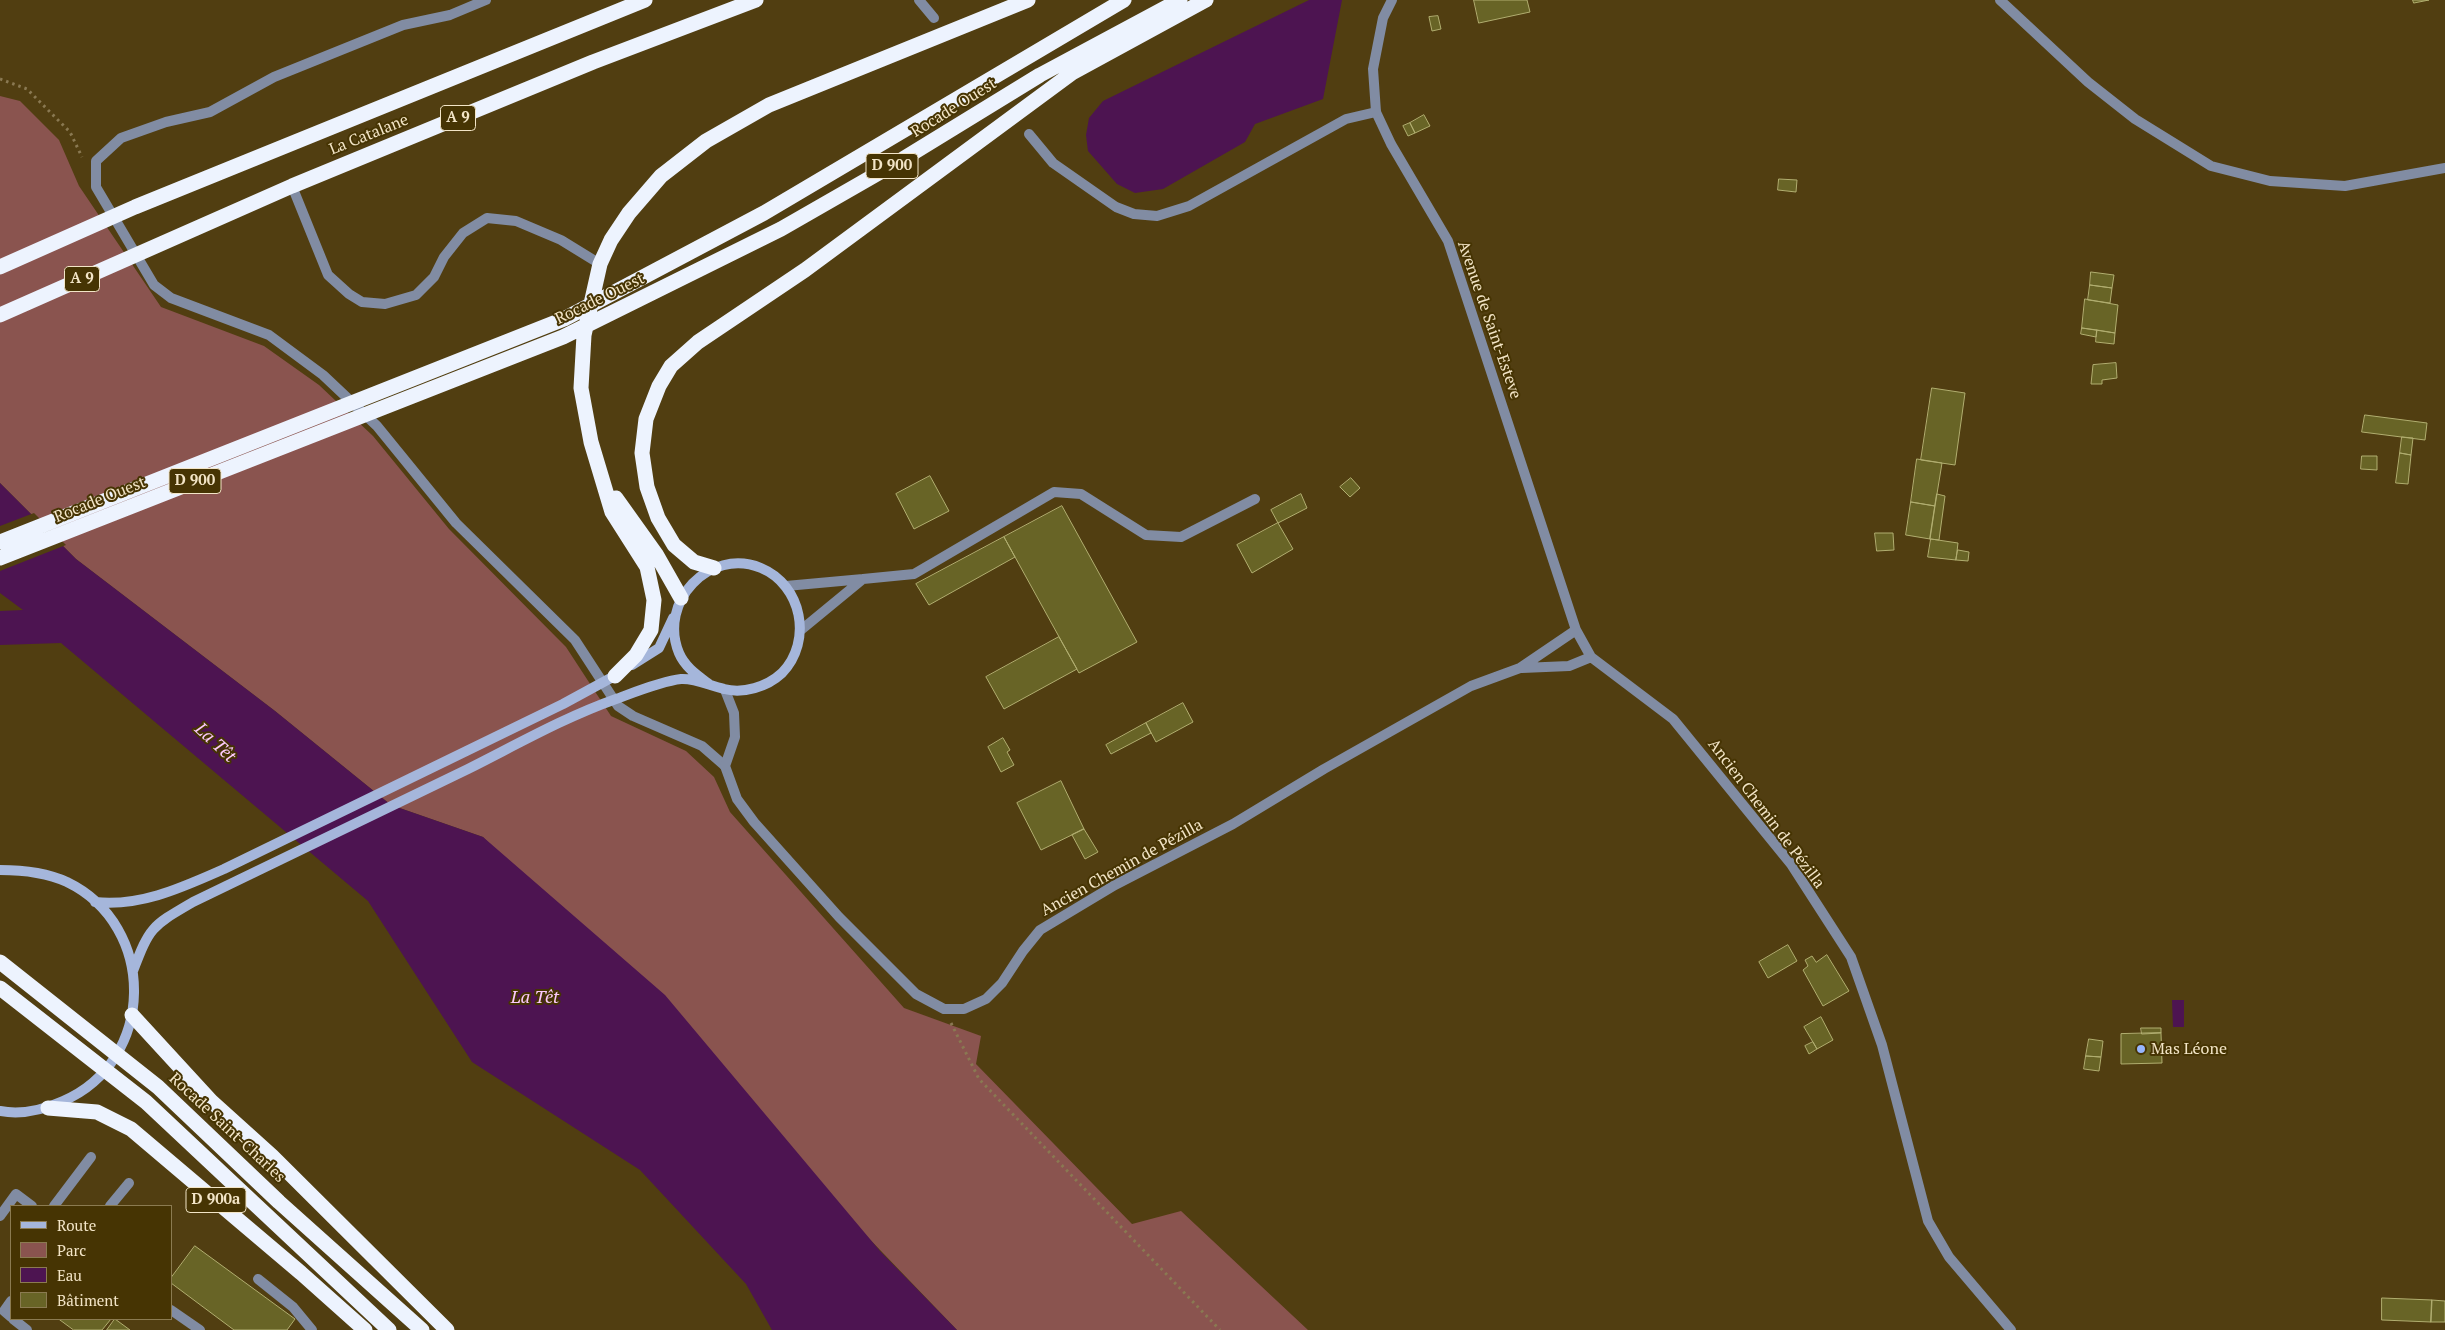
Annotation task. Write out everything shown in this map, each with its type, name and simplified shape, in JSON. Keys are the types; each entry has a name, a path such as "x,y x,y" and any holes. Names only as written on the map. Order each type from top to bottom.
{"highway":[{"name":"La Catalane","path":"0,267 136,208 645,0"},
{"name":"La Catalane","path":"0,315 292,186 593,62 756,0"},
{"path":"614,676 636,655 651,630 654,600 647,567 612,512 591,442 581,388 584,335 600,264 611,240 635,206 661,176 706,141 770,105 1028,0"},
{"name":"Rocade Ouest","path":"0,542 564,319 600,302 764,213 1124,0"},
{"name":"Rocade Ouest","path":"0,558 563,337 598,321 789,224 903,159 1040,75 1180,0"},
{"path":"714,568 694,562 674,545 658,518 647,487 642,453 646,419 659,386 671,366 698,342 804,270 1072,73 1206,0"},
{"path":"591,442 606,480 622,509 656,554 681,598"},
{"name":"Rocade Saint-Charles","path":"0,962 158,1086 280,1202 422,1330"},
{"name":"D 900a","path":"0,988 146,1102 389,1330"},
{"path":"132,1016 210,1101 272,1156 446,1330"},
{"name":"D 900a","path":"48,1108 98,1112 131,1129 301,1273 365,1330"}],"main road":[{"path":"95,902 114,904 139,900 170,892 224,870 563,704 614,676 659,648 681,598 695,580 714,568 729,564 753,566 774,575 786,586 798,606 801,630 795,653 781,673 760,687 743,691 725,690 709,684 682,679 601,704 211,893 157,923 146,938 133,971"},
{"path":"676,612 674,634 680,654 692,671 709,684"},
{"path":"0,870 34,871 67,882 95,902 113,922 126,945 133,971 135,993 132,1016 119,1050 94,1082 72,1097 48,1108 28,1112 2,1113"}],"street":[{"path":"486,0 450,15 403,25 329,55 274,78 210,112 166,122 121,138 96,160 96,188 154,284 171,298 268,335 322,375 377,426 456,522 575,640 618,706 633,716 702,746 725,766 737,799 754,822 838,918 916,994 944,1010"},
{"path":"919,0 934,18"},
{"name":"Avenue de Saint-Esteve","path":"1392,0 1382,18 1373,69 1376,112 1390,144 1448,241 1576,630 1591,656"},
{"path":"2000,0 2088,82 2135,119 2211,166 2270,181 2345,186 2445,168"},
{"path":"1029,134 1053,163 1116,207 1134,214 1157,216 1189,206 1346,119 1376,112"},
{"path":"292,186 328,275 349,294 362,302 385,304 416,295 434,277 444,257 463,233 487,218 516,221 561,240 600,264"},
{"path":"786,586 914,574 1054,492 1081,494 1146,535 1181,537 1255,499"},
{"path":"801,630 863,579"},
{"name":"Ancien Chemin de Pézilla","path":"944,1010 964,1009 986,999 1002,982 1040,930 1114,886 1233,824 1324,769 1471,686 1520,668 1576,630"},
{"name":"Ancien Chemin de Pézilla","path":"1520,668 1570,666 1591,656 1673,719 1791,864 1851,957 1882,1045 1928,1221 1949,1257 2011,1330"},
{"path":"725,690 734,714 735,737 725,766"},
{"path":"55,1205 91,1156"},
{"path":"111,1205 129,1183"},
{"path":"0,1216 16,1194 31,1205"},
{"path":"258,1279 293,1307 312,1330"},
{"path":"172,1311 200,1330"},
{"path":"14,1320 27,1330"}],"path":[{"path":"0,79 27,89 70,132 96,188"},
{"path":"944,1010 979,1079 1220,1330"}],"green space":[{"path":"0,96 20,101 59,140 79,186 161,307 264,346 319,385 373,436 449,529 566,647 611,716 686,751 714,777 730,812 904,1008 981,1036 976,1064 1132,1224 1181,1211 1308,1330 957,1330 483,837 391,805 275,711 76,559 0,483"}],"water":[{"path":"1309,0 1342,0 1323,99 1255,124 1245,142 1163,189 1135,193 1117,184 1088,151 1086,135 1089,118 1103,101"},
{"name":"La Têt","path":"0,483 76,559 275,711 391,805 483,837 665,995 880,1251 957,1330 772,1330 746,1284 640,1170 472,1062 368,901 61,643 0,645 0,611 23,610 0,593"},
{"path":"2172,1000 2184,1000 2184,1027 2173,1027"}],"pier":[{"path":"34,513 66,545 0,571 0,526"}],"building":[{"path":"1474,0 1527,0 1530,12 1479,23"},
{"path":"2413,0 2429,0 2414,3"},
{"path":"1438,16 1441,29 1432,31 1429,17"},
{"path":"1424,115 1430,126 1415,133 1410,123"},
{"path":"1410,123 1415,133 1408,136 1403,126"},
{"path":"1779,179 1797,180 1796,192 1778,190"},
{"path":"2091,272 2114,275 2112,288 2090,285"},
{"path":"2090,285 2112,288 2110,303 2088,300"},
{"path":"2085,299 2118,305 2115,333 2082,328"},
{"path":"2082,328 2097,330 2096,337 2081,334"},
{"path":"2097,330 2115,333 2114,344 2096,342"},
{"path":"2116,363 2117,378 2102,380 2102,384 2091,384 2093,365"},
{"path":"1932,388 1965,393 1955,465 1921,460"},
{"path":"2365,415 2427,423 2425,440 2362,432"},
{"path":"2402,437 2413,438 2411,455 2400,453"},
{"path":"2400,453 2411,455 2408,484 2396,483"},
{"path":"2362,456 2377,456 2377,470 2361,469"},
{"path":"1917,459 1942,463 1935,506 1911,502"},
{"path":"930,476 949,511 914,529 896,494"},
{"path":"1351,478 1360,488 1350,497 1340,487"},
{"path":"1301,494 1307,508 1278,523 1271,510"},
{"path":"1937,494 1945,496 1939,540 1930,539"},
{"path":"1911,502 1935,506 1930,539 1906,535"},
{"path":"1062,506 1137,642 1079,673 1004,537"},
{"path":"1278,523 1293,549 1252,573 1237,545"},
{"path":"1875,533 1893,533 1894,550 1877,551"},
{"path":"1004,537 1015,557 929,605 916,584"},
{"path":"1931,539 1958,543 1956,560 1928,557"},
{"path":"1958,550 1969,552 1968,561 1956,560"},
{"path":"1059,637 1077,669 1004,709 986,677"},
{"path":"1183,703 1193,722 1156,742 1146,723"},
{"path":"1146,723 1151,733 1111,754 1106,745"},
{"path":"1003,738 1010,750 1007,752 1014,765 1001,772 988,747"},
{"path":"1061,781 1084,829 1041,850 1017,803"},
{"path":"1084,829 1098,852 1085,859 1072,835"},
{"path":"1788,945 1797,961 1768,978 1759,962"},
{"path":"1827,955 1849,991 1823,1006 1803,970 1808,966 1805,960 1812,956 1816,962"},
{"path":"1821,1017 1833,1040 1817,1049 1804,1027"},
{"path":"2141,1028 2161,1028 2161,1033 2142,1034"},
{"name":"Mas Léone","path":"2161,1033 2162,1063 2121,1064 2121,1034"},
{"path":"2089,1039 2103,1041 2101,1057 2086,1056"},
{"path":"1813,1042 1817,1049 1809,1054 1805,1046"},
{"path":"2086,1056 2101,1057 2099,1071 2084,1069"},
{"path":"195,1246 295,1319 287,1330 234,1330 172,1284 172,1277"},
{"path":"2382,1298 2432,1300 2431,1322 2382,1320"},
{"path":"2432,1300 2445,1301 2445,1322 2431,1322"},
{"path":"60,1320 110,1320 102,1330 74,1330"},
{"path":"114,1320 116,1320 130,1330 107,1330"}],"place":[{"name":"Mas Léone","path":"2141,1049"}]}
